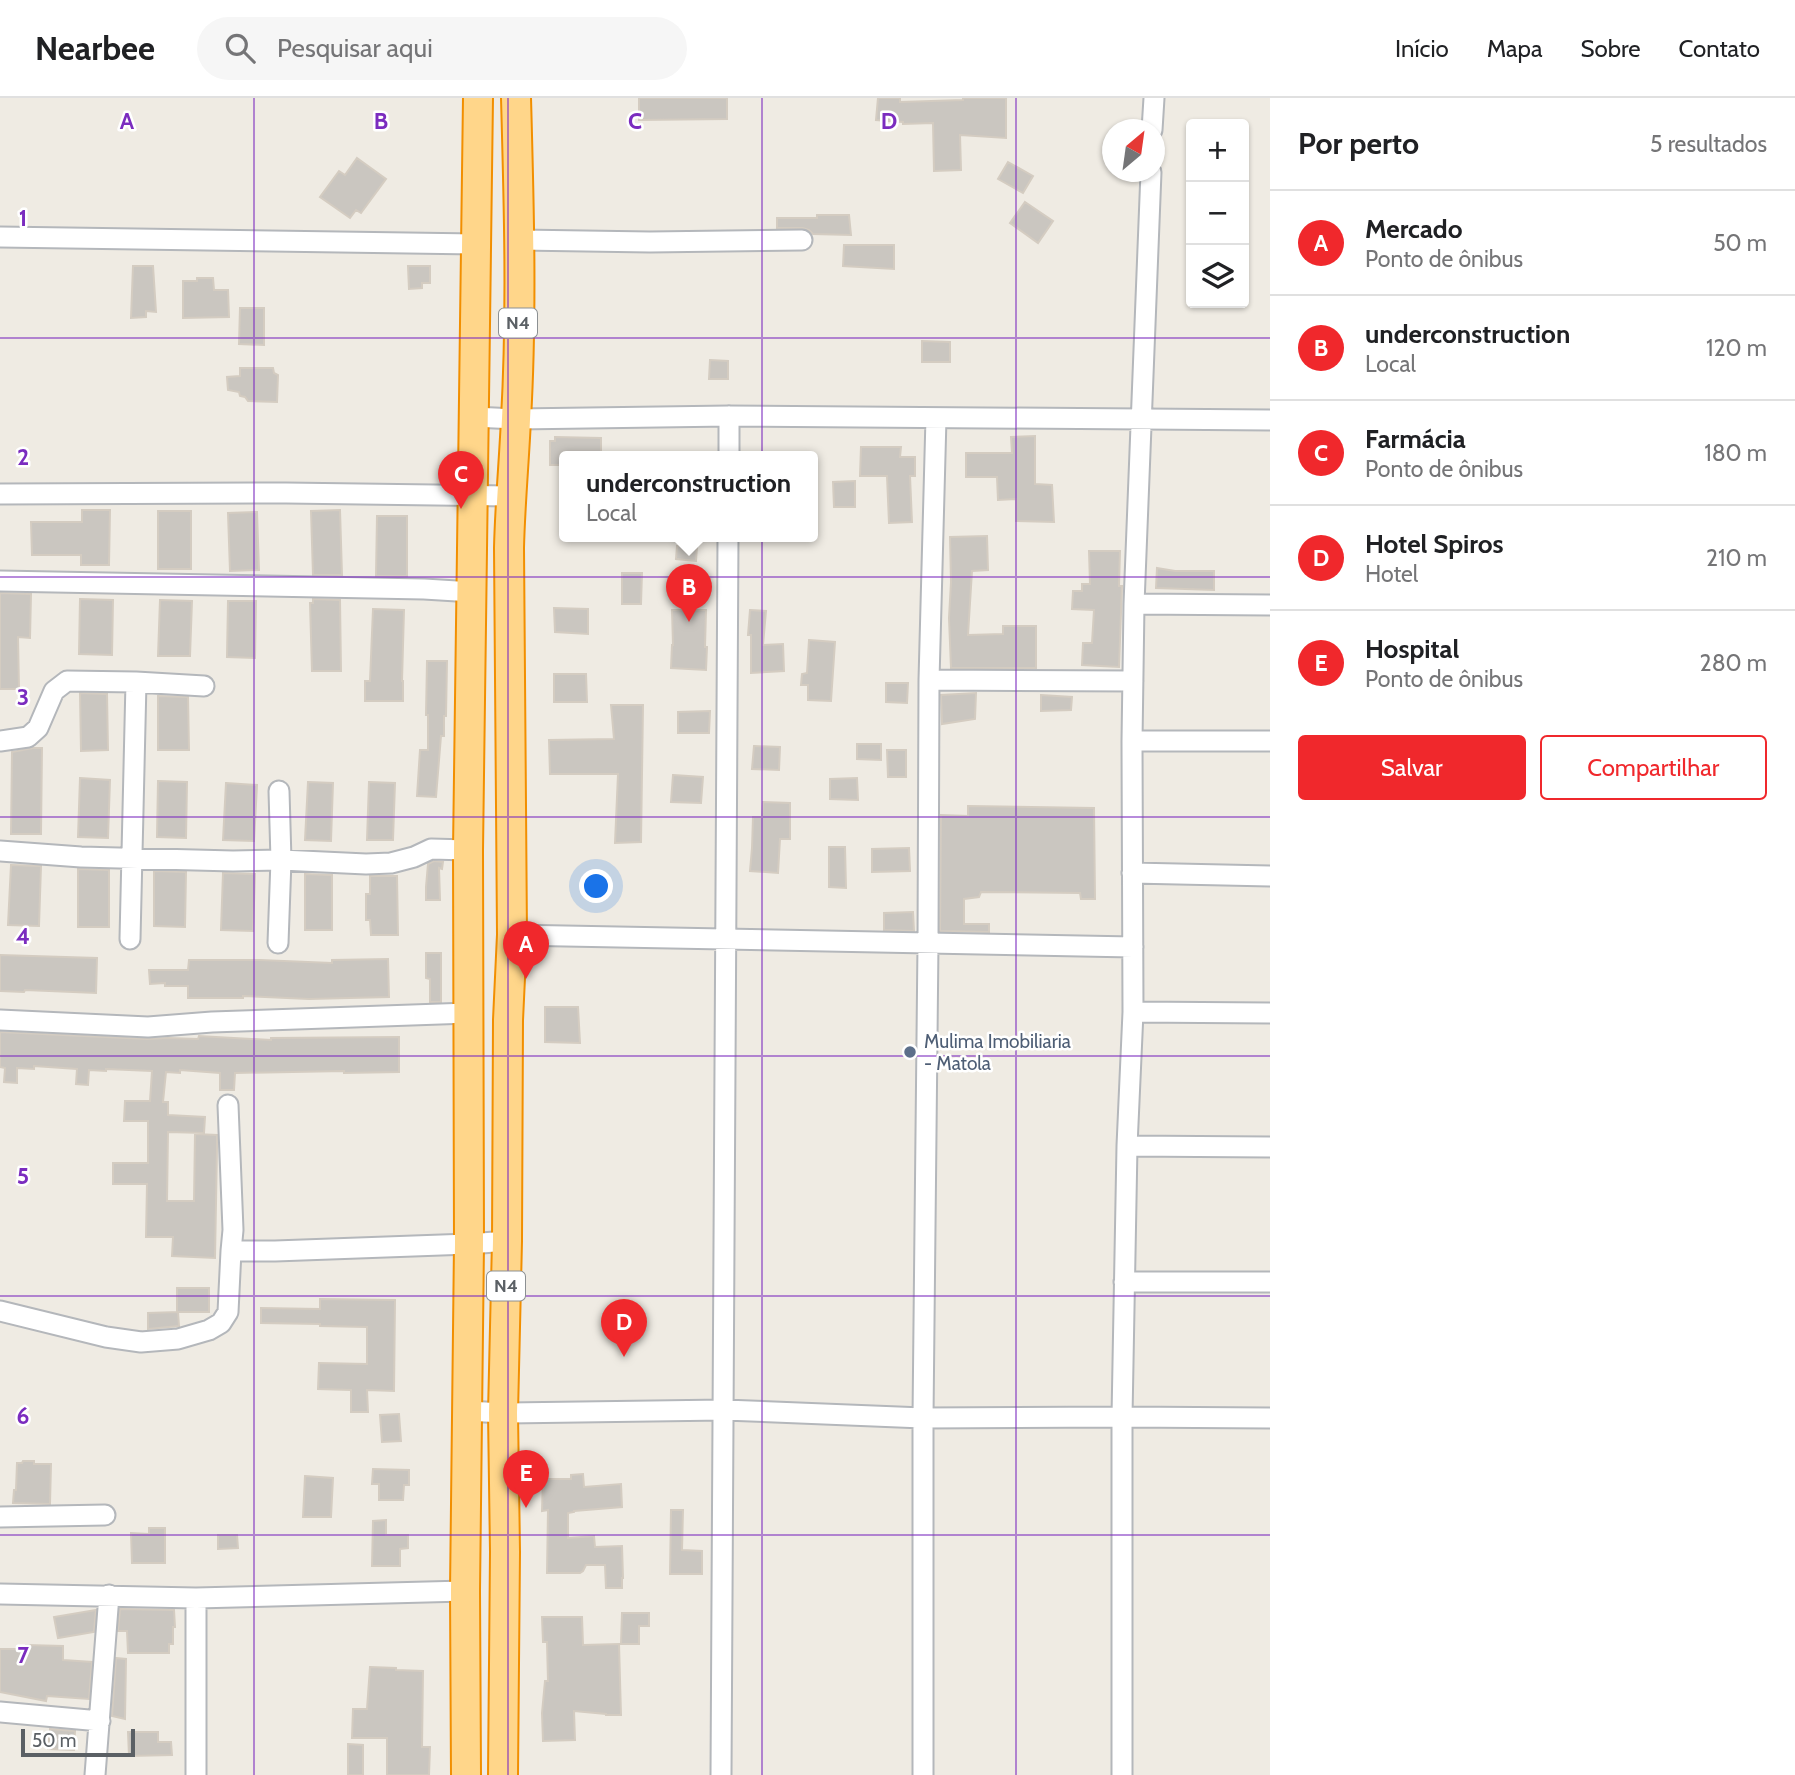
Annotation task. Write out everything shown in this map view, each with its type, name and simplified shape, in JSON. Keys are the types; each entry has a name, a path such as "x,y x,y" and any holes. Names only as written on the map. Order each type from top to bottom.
{"highway":[{"name":"N4","path":"466,1775 468,850 478,98"},
{"name":"N4","path":"503,1775 503,1413 508,1020 512,935 509,548 516,419 520,240 516,98"}],"street":[{"path":"1153,119 1154,98"},
{"path":"1122,1775 1122,1417 1127,1146 1133,1012 1134,604 1151,182"},
{"path":"0,237 476,244"},
{"path":"520,240 802,240"},
{"path":"474,418 729,416 1270,420"},
{"path":"729,416 729,451"},
{"path":"923,1775 929,680 936,418"},
{"path":"0,494 286,493 510,496"},
{"path":"721,1775 728,542"},
{"path":"0,581 473,592"},
{"path":"1134,604 1270,605"},
{"path":"929,680 1133,681"},
{"path":"0,741 28,737 38,728 54,691 67,681 204,685"},
{"path":"130,939 136,682"},
{"path":"1132,741 1270,741"},
{"path":"278,943 281,860 279,791"},
{"path":"0,851 132,859 281,860 366,864 391,863 431,849 468,850"},
{"path":"1132,873 1270,876"},
{"path":"512,935 1133,947"},
{"path":"1133,1012 1270,1013"},
{"path":"0,1020 148,1027 212,1022 469,1013"},
{"path":"0,1311 82,1332 141,1342 178,1339 209,1330 221,1323 228,1312 233,1230 228,1105"},
{"path":"1127,1146 1270,1147"},
{"path":"231,1251 289,1251 507,1241"},
{"path":"1124,1282 1270,1282"},
{"path":"467,1410 503,1413 724,1410 923,1418 1270,1418"},
{"path":"0,1517 105,1514"},
{"path":"0,1594 196,1598 465,1591"},
{"path":"95,1775 110,1595"},
{"path":"196,1598 196,1775"},
{"path":"0,1712 100,1721"}],"building":[{"path":"639,98 727,98 727,119 639,120"},
{"path":"878,98 900,98 900,102 1006,98 1006,138 960,135 961,170 934,171 933,123 903,124 876,120"},
{"path":"357,158 386,179 361,213 356,210 350,218 320,197 339,171 345,175"},
{"path":"1008,162 1033,176 1023,193 998,179"},
{"path":"1025,202 1053,221 1038,243 1010,223"},
{"path":"817,215 849,215 851,235 813,234 803,228 777,228 777,218 817,218"},
{"path":"844,245 894,245 894,269 843,266"},
{"path":"133,266 153,266 156,312 146,311 146,317 131,318"},
{"path":"408,266 430,266 430,283 422,283 422,288 409,289"},
{"path":"197,278 213,278 214,290 228,290 229,317 183,318 183,281 197,281"},
{"path":"240,308 264,308 264,345 239,344"},
{"path":"922,341 950,342 950,362 922,362"},
{"path":"710,360 728,361 728,379 709,379"},
{"path":"240,368 273,368 278,375 277,402 248,401 240,396 239,392 228,390 227,377 240,376"},
{"path":"1035,436 1035,484 1052,485 1054,522 1016,521 1016,499 998,500 997,477 966,477 966,453 1012,453 1011,437"},
{"path":"555,437 601,438 601,451 559,451 559,465 550,465 550,441 555,441"},
{"path":"861,447 901,447 900,457 915,457 915,476 910,476 912,522 889,523 887,476 860,476"},
{"path":"855,481 855,507 834,507 833,482"},
{"path":"82,510 110,510 109,565 81,565 81,555 32,555 31,522 82,522"},
{"path":"340,510 342,575 313,575 311,511"},
{"path":"158,511 191,511 191,569 158,569"},
{"path":"257,512 259,570 230,571 228,513"},
{"path":"377,516 407,516 407,576 376,576"},
{"path":"987,536 988,570 972,571 968,635 1003,634 1003,626 1036,626 1036,668 951,668 950,537"},
{"path":"677,546 697,547 696,561 676,559"},
{"path":"1089,551 1120,551 1119,586 1122,586 1119,667 1082,665 1083,643 1092,643 1094,610 1072,609 1073,591 1082,591 1082,584 1090,584"},
{"path":"1157,568 1214,571 1214,590 1156,588"},
{"path":"622,573 642,573 641,604 622,604"},
{"path":"0,593 31,594 30,638 18,637 19,689 0,689"},
{"path":"80,599 113,600 112,655 79,654"},
{"path":"313,599 340,600 341,671 312,671 310,603 313,603"},
{"path":"160,600 192,601 190,656 158,656"},
{"path":"228,601 256,601 255,658 227,657"},
{"path":"554,608 588,609 588,634 555,632"},
{"path":"373,609 404,610 403,701 365,701 365,681 370,681"},
{"path":"672,610 706,610 706,670 671,668"},
{"path":"750,610 766,611 763,645 783,644 784,671 751,673 751,635 748,635"},
{"path":"809,640 835,642 831,701 808,700 808,685 801,685 802,674 807,673"},
{"path":"427,661 447,661 446,716 444,736 441,736 436,797 417,796 420,750 428,750"},
{"path":"554,674 586,674 587,702 554,702"},
{"path":"886,683 908,683 907,703 886,702"},
{"path":"80,693 107,694 108,750 81,751"},
{"path":"976,693 975,719 942,724 941,695"},
{"path":"1041,695 1072,697 1071,710 1041,711"},
{"path":"158,696 188,697 189,750 158,750"},
{"path":"611,705 643,705 641,842 615,843 618,774 550,774 549,740 614,739"},
{"path":"710,711 709,733 678,733 678,712"},
{"path":"857,744 881,744 881,760 857,759"},
{"path":"754,746 780,747 779,770 752,769"},
{"path":"42,748 41,834 11,834 12,752"},
{"path":"887,750 906,750 906,777 888,777"},
{"path":"673,775 703,777 701,803 671,802"},
{"path":"80,778 110,780 108,838 78,837"},
{"path":"857,778 858,800 830,799 830,779"},
{"path":"158,781 187,782 186,838 157,837"},
{"path":"308,782 333,783 331,841 305,840"},
{"path":"369,782 395,783 393,840 367,840"},
{"path":"226,783 257,785 254,841 223,840"},
{"path":"763,802 790,803 790,839 780,839 778,873 750,871 753,817 762,817"},
{"path":"968,806 1094,808 1095,899 1081,899 1080,893 981,892 979,897 964,899 964,924 989,924 989,932 940,931 941,815 968,816"},
{"path":"829,847 845,847 846,888 829,887"},
{"path":"909,848 910,871 872,872 872,849"},
{"path":"434,861 443,862 442,869 439,868 440,900 426,900 428,864"},
{"path":"11,865 41,866 39,926 8,925"},
{"path":"78,869 109,870 109,927 78,927"},
{"path":"154,871 186,872 185,927 154,926"},
{"path":"223,873 255,874 253,931 221,930"},
{"path":"305,874 332,875 332,930 305,930"},
{"path":"370,876 397,876 398,935 371,935 370,920 366,920 366,894 370,894"},
{"path":"913,912 914,931 884,930 884,913"},
{"path":"426,953 441,953 441,1002 430,1002"},
{"path":"0,955 97,958 96,993 0,991"},
{"path":"388,959 389,997 188,998 188,986 150,984 149,970 188,970 189,960 332,963 332,960"},
{"path":"545,1007 578,1007 580,1043 545,1042"},
{"path":"0,1032 147,1039 198,1039 199,1036 271,1040 399,1037 399,1072 235,1073 234,1090 220,1090 220,1073 180,1070 180,1073 166,1072 163,1102 168,1102 168,1115 205,1117 204,1133 168,1132 167,1201 194,1201 195,1134 217,1135 215,1258 172,1256 173,1237 146,1237 147,1184 113,1184 113,1163 148,1163 148,1121 124,1121 125,1101 150,1101 152,1071 89,1070 88,1085 76,1084 77,1069 34,1066 34,1069 17,1068 17,1083 4,1082 5,1068 0,1067"},
{"path":"177,1288 209,1288 209,1312 177,1312"},
{"path":"320,1299 395,1300 394,1391 367,1390 368,1412 351,1412 351,1390 318,1389 319,1363 367,1364 367,1327 261,1323 261,1308 320,1309"},
{"path":"178,1312 179,1326 148,1329 148,1313"},
{"path":"399,1414 401,1441 382,1442 380,1415"},
{"path":"23,1461 51,1464 50,1504 13,1503 17,1463"},
{"path":"373,1469 409,1470 409,1485 404,1485 403,1500 379,1500 379,1484 372,1484"},
{"path":"583,1474 584,1487 621,1484 622,1507 568,1513 568,1538 594,1536 595,1547 622,1546 622,1588 606,1588 605,1565 586,1565 580,1573 547,1573 548,1510 542,1511 543,1479 571,1479 571,1475"},
{"path":"305,1476 333,1478 331,1517 303,1517"},
{"path":"671,1510 683,1510 682,1550 702,1551 702,1574 670,1574"},
{"path":"386,1520 386,1535 408,1535 408,1548 400,1549 400,1566 372,1566 373,1521"},
{"path":"149,1528 165,1528 165,1563 132,1563 131,1533 149,1534"},
{"path":"218,1535 237,1535 238,1548 218,1549"},
{"path":"120,1609 174,1610 175,1627 169,1653 128,1653 127,1631 118,1631"},
{"path":"96,1610 94,1632 58,1638 54,1617"},
{"path":"622,1613 649,1613 649,1626 639,1626 639,1644 621,1644"},
{"path":"542,1617 582,1617 583,1645 619,1644 621,1715 574,1711 575,1740 543,1741 542,1713 545,1681 548,1681 547,1642 543,1642"},
{"path":"26,1645 63,1646 63,1660 92,1662 89,1699 47,1696 46,1701 0,1692 0,1649 26,1649"},
{"path":"116,1658 126,1659 125,1719 112,1716"},
{"path":"370,1667 423,1671 422,1747 430,1747 429,1775 387,1775 387,1738 352,1738 353,1709 367,1709"},
{"path":"50,1729 75,1731 74,1750 48,1749"},
{"path":"128,1732 158,1732 158,1742 171,1742 172,1755 129,1756"},
{"path":"348,1744 363,1745 363,1775 348,1775"}],"place":[{"name":"Farmácia","path":"461,509"},
{"name":"underconstruction","path":"689,622"},
{"name":"Mercado","path":"526,979"},
{"name":"Mulima Imobiliaria - Matola","path":"910,1052"},
{"name":"Hotel Spiros","path":"624,1357"},
{"name":"Hospital","path":"526,1508"}]}
